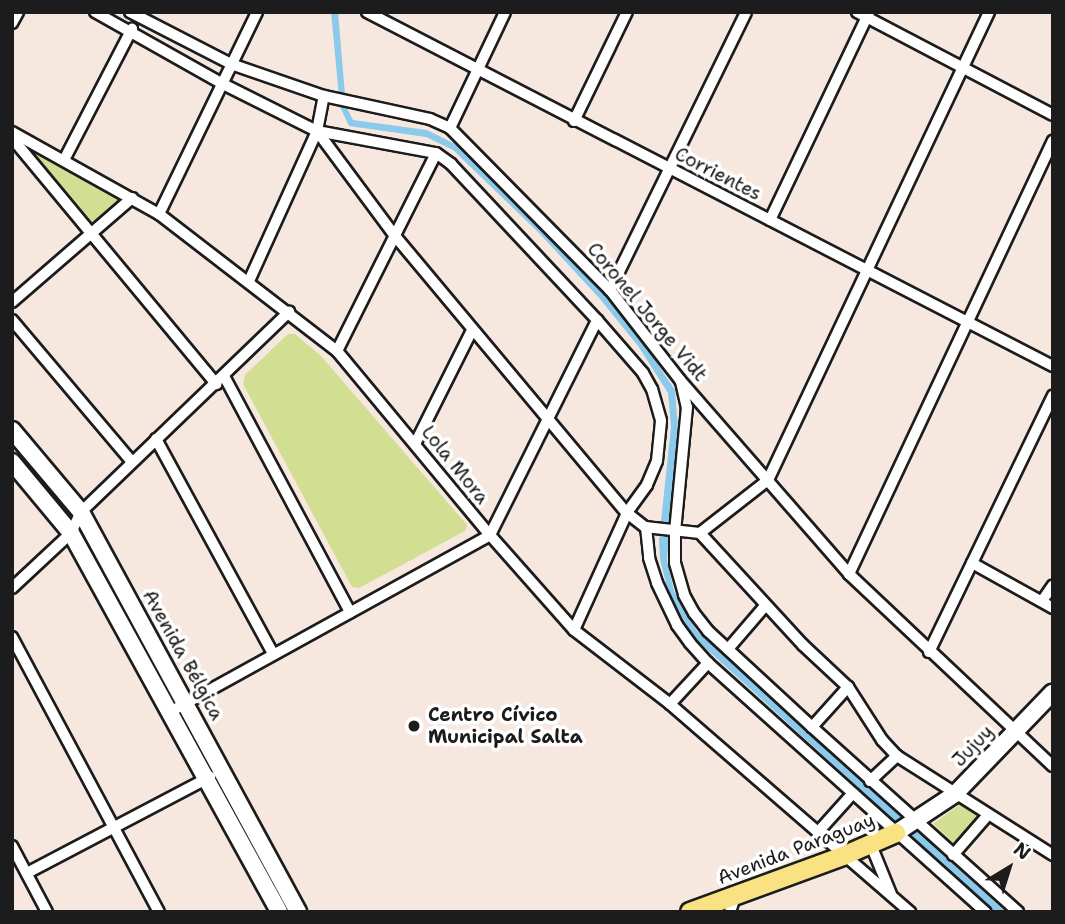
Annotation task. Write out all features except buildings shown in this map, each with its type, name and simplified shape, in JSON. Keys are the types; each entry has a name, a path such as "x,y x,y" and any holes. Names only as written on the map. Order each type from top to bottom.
{"main road":[{"name":"Avenida Bélgica","path":"12,430 81,512 185,703 279,912"},
{"name":"Avenida Bélgica","path":"12,462 71,533 170,712 215,774 299,912"},
{"name":"Jujuy","path":"916,821 956,794 1053,692"},
{"name":"Avenida Paraguay","path":"690,912 871,845 916,821"}],"street":[{"path":"12,23 18,12"},
{"path":"95,12 221,83 317,131 436,153 451,164 643,373 652,389 661,421 653,474 626,513 574,630"},
{"path":"159,214 257,12"},
{"name":"Corrientes","path":"367,12 868,273 1053,366"},
{"path":"450,128 505,12"},
{"path":"574,121 627,12"},
{"path":"610,290 746,12"},
{"path":"317,131 395,236 626,513 650,528 699,533 768,480 989,12"},
{"path":"64,160 130,32 134,14"},
{"name":"Coronel Jorge Vidt","path":"134,14 231,64 324,96 430,119 450,128 610,290 680,380 849,574 1053,766"},
{"path":"770,220 864,14 1053,115"},
{"path":"249,281 317,131 324,96"},
{"name":"Lola Mora","path":"12,132 159,214 337,351 490,535 574,630 670,704 910,912"},
{"path":"12,138 220,380 350,612"},
{"path":"849,574 1053,141"},
{"path":"337,351 436,153"},
{"path":"12,302 132,198"},
{"path":"12,572 16,585 71,533 81,512 289,312"},
{"path":"12,320 132,462"},
{"path":"170,712 490,535 597,320"},
{"path":"415,444 472,330"},
{"path":"680,380 687,407 675,531 676,563 684,595 708,631 1018,912"},
{"path":"929,652 1053,395"},
{"path":"156,439 273,654"},
{"path":"650,528 649,558 665,605 677,625 708,663 986,912"},
{"path":"699,533 765,606 848,687 882,740 897,756 987,816 1053,855"},
{"path":"972,563 1053,608"},
{"path":"1042,601 1053,585"},
{"path":"728,649 765,606"},
{"path":"12,637 159,912"},
{"path":"670,704 708,663"},
{"path":"812,727 848,687"},
{"path":"870,780 897,756"},
{"path":"27,873 215,774"},
{"path":"818,832 853,793"},
{"path":"953,855 987,816"},
{"path":"871,845 893,898"},
{"path":"12,846 47,912"},
{"path":"730,912 736,894"}],"green space":[{"path":"30,148 122,198 92,222"},
{"path":"288,334 295,334 321,356 467,525 465,531 359,588 352,587 243,384 245,375"},
{"path":"12,440 63,501 63,505 56,504 12,452"},
{"path":"85,533 173,692 171,694 166,691 83,535"},
{"path":"222,783 292,912 284,912 217,785"},
{"path":"962,803 980,816 955,844 933,824"}],"water":[{"path":"331,12 338,12 346,106 353,120 427,130 457,145 604,294 644,344 675,390 678,428 667,560 674,591 697,631 1006,912 995,912 692,636 668,591 660,560 659,540 671,427 668,393 638,346 600,299 540,234 453,150 426,137 349,126 340,107"}],"place":[{"name":"Centro Cívico Municipal Salta","path":"414,726"}]}
